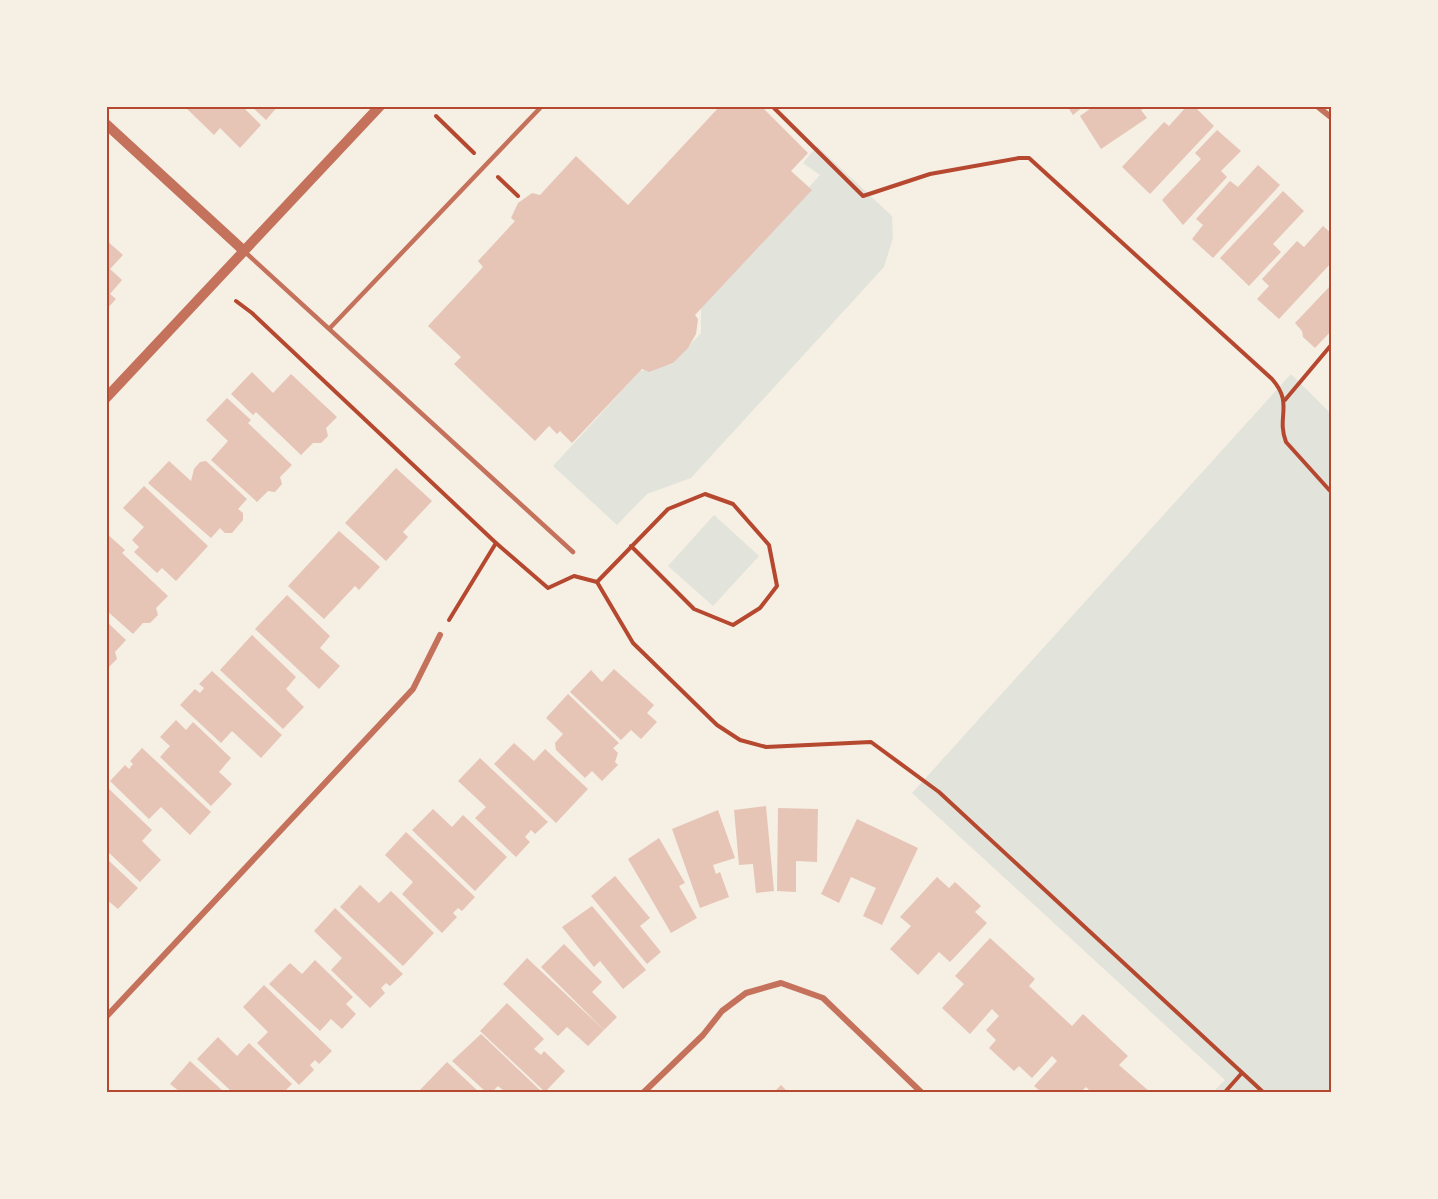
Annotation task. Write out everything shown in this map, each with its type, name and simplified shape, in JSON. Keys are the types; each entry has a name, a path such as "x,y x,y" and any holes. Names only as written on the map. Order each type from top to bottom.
{"street":[{"path":"106,398 380,106"},
{"path":"1317,106 1332,118"},
{"path":"106,124 243,250"},
{"path":"106,1017 412,689 440,635"},
{"path":"644,1092 703,1035 722,1011 746,993 781,983 824,998 921,1092"}],"lane":[{"path":"330,328 542,106"},
{"path":"243,250 573,552"}],"path":[{"path":"772,106 863,196 930,174 1029,158 1272,379 1282,392 1284,400 1283,429 1286,442 1332,493"},
{"path":"236,302 252,313 496,543 548,588 574,576 597,582 633,643 717,725 740,740 766,747 871,742 939,792 1263,1092"},
{"path":"1284,400 1332,344"},
{"path":"597,582 632,546 668,509 705,494 733,504 769,545 777,586 760,608 733,625 694,609 632,546"},
{"path":"440,635 496,543"},
{"path":"1225,1092 1241,1074"}],"shaded area":[{"path":"817,146 892,216 893,238 884,267 691,478 647,494 617,525 553,466 640,371 672,364 701,333 701,306 820,175 803,163"},
{"path":"1291,374 1331,414 1331,1092 1239,1092 1236,1090 1213,1092 1225,1080 912,793"},
{"path":"714,515 759,556 713,606 668,566"}],"building":[{"path":"184,106 242,106 261,125 240,148 220,128 214,135"},
{"path":"251,106 278,106 266,120"},
{"path":"720,106 761,106 808,153 791,171 812,190 695,315 698,319 696,334 688,348 673,363 649,372 642,369 572,443 560,431 557,434 549,426 535,441 454,364 461,357 428,326 483,267 478,261 515,221 511,218 518,203 532,193 540,195 576,156 628,205"},
{"path":"1067,106 1084,106 1073,115"},
{"path":"1094,106 1147,106 1141,110 1147,118 1101,149 1080,116"},
{"path":"1187,106 1194,106 1214,126 1150,194 1122,167 1164,122 1169,126"},
{"path":"1217,130 1241,151 1221,171 1227,177 1183,225 1162,200 1201,159 1195,153"},
{"path":"1258,165 1280,185 1213,258 1192,239 1203,225 1196,219 1230,181 1238,187"},
{"path":"1283,191 1304,211 1273,244 1281,252 1249,286 1220,258"},
{"path":"1323,226 1332,234 1332,262 1279,319 1257,299 1269,286 1262,279 1297,241 1304,247"},
{"path":"106,240 123,255 110,269 122,280 110,294 116,299 106,310"},
{"path":"1332,284 1332,330 1315,348 1303,337 1302,331 1295,323"},
{"path":"252,372 273,393 291,374 337,417 326,428 328,436 321,443 313,443 301,455 256,412 253,415 231,394"},
{"path":"227,398 251,420 248,423 292,465 280,477 282,484 275,492 268,491 257,502 211,460 228,441 206,420"},
{"path":"169,461 191,481 194,469 200,462 206,461 247,499 238,509 243,513 243,520 232,533 225,533 220,528 211,538 148,483"},
{"path":"396,468 432,501 403,532 408,537 386,561 345,523"},
{"path":"144,486 208,546 176,581 162,568 157,573 134,552 139,547 132,540 144,527 123,508"},
{"path":"339,531 380,567 359,590 355,586 324,619 288,586"},
{"path":"106,533 125,550 122,553 168,596 156,608 158,615 150,623 143,623 133,634 106,610"},
{"path":"287,595 330,636 320,648 340,666 319,689 255,629"},
{"path":"106,621 126,640 115,652 117,659 109,667 106,667"},
{"path":"252,635 296,677 286,689 304,707 283,729 220,670"},
{"path":"614,669 654,705 647,713 657,722 641,739 631,730 621,740 570,692 591,670 602,682"},
{"path":"212,671 282,735 261,758 232,731 221,743 180,705 195,689 200,693 204,688 199,684"},
{"path":"568,694 619,743 613,748 618,753 615,762 618,765 602,781 592,771 585,778 556,750 555,743 563,734 546,718"},
{"path":"176,720 186,730 193,722 231,758 219,772 232,784 211,806 160,757 170,746 160,737"},
{"path":"514,743 534,761 545,749 588,789 556,823 494,764"},
{"path":"142,748 211,812 190,835 161,807 149,819 110,781 125,765 129,769 133,764 130,761"},
{"path":"480,758 548,822 535,834 531,830 525,837 530,842 516,857 475,818 486,807 458,781"},
{"path":"109,789 152,830 142,841 161,860 140,882 106,850 106,791"},
{"path":"766,806 774,891 756,893 753,864 739,865 734,810"},
{"path":"778,808 818,809 817,862 796,861 796,892 777,891"},
{"path":"433,809 452,827 463,815 507,857 475,891 412,830"},
{"path":"718,810 735,858 713,865 716,874 720,872 729,897 700,908 672,829"},
{"path":"857,819 918,848 882,925 863,916 876,888 851,877 839,903 821,894"},
{"path":"406,832 475,897 462,911 458,908 453,913 457,917 442,933 402,894 413,882 385,855"},
{"path":"659,838 685,883 679,886 697,918 671,933 628,859"},
{"path":"106,858 138,888 118,909 106,899"},
{"path":"615,876 650,918 640,926 661,952 647,964 591,896"},
{"path":"937,877 949,888 955,882 981,906 975,912 987,923 950,962 939,952 918,975 890,949 911,926 900,917"},
{"path":"360,885 379,903 391,891 434,933 403,966 340,907"},
{"path":"592,906 646,970 623,989 600,961 594,967 562,927"},
{"path":"335,908 403,974 390,986 386,983 381,988 385,993 370,1008 331,970 342,958 314,931"},
{"path":"990,938 1035,979 1029,986 1072,1026 1083,1014 1128,1056 1119,1065 1150,1092 1091,1092 1086,1087 1081,1092 1041,1092 1034,1086 1057,1061 1052,1056 1032,1078 1019,1066 1014,1071 989,1048 996,1040 986,1030 999,1016 992,1009 970,1034 942,1008 964,984 955,976"},
{"path":"564,944 602,982 592,992 617,1017 604,1030 541,967"},
{"path":"527,958 604,1030 588,1046 567,1027 558,1036 503,984"},
{"path":"315,960 353,997 346,1004 356,1014 342,1029 331,1019 320,1031 269,984 290,963 302,974"},
{"path":"264,985 332,1051 319,1064 315,1060 310,1065 314,1070 299,1085 257,1043 268,1032 243,1007"},
{"path":"507,1003 544,1039 534,1049 541,1055 544,1051 565,1071 545,1092 480,1031"},
{"path":"481,1034 542,1092 505,1092 498,1086 492,1092 486,1092 452,1061"},
{"path":"218,1037 237,1056 249,1043 292,1084 284,1092 232,1092 197,1059"},
{"path":"190,1061 224,1092 180,1092 170,1084"},
{"path":"447,1062 479,1092 419,1091"},
{"path":"781,1085 788,1092 774,1092"}]}
